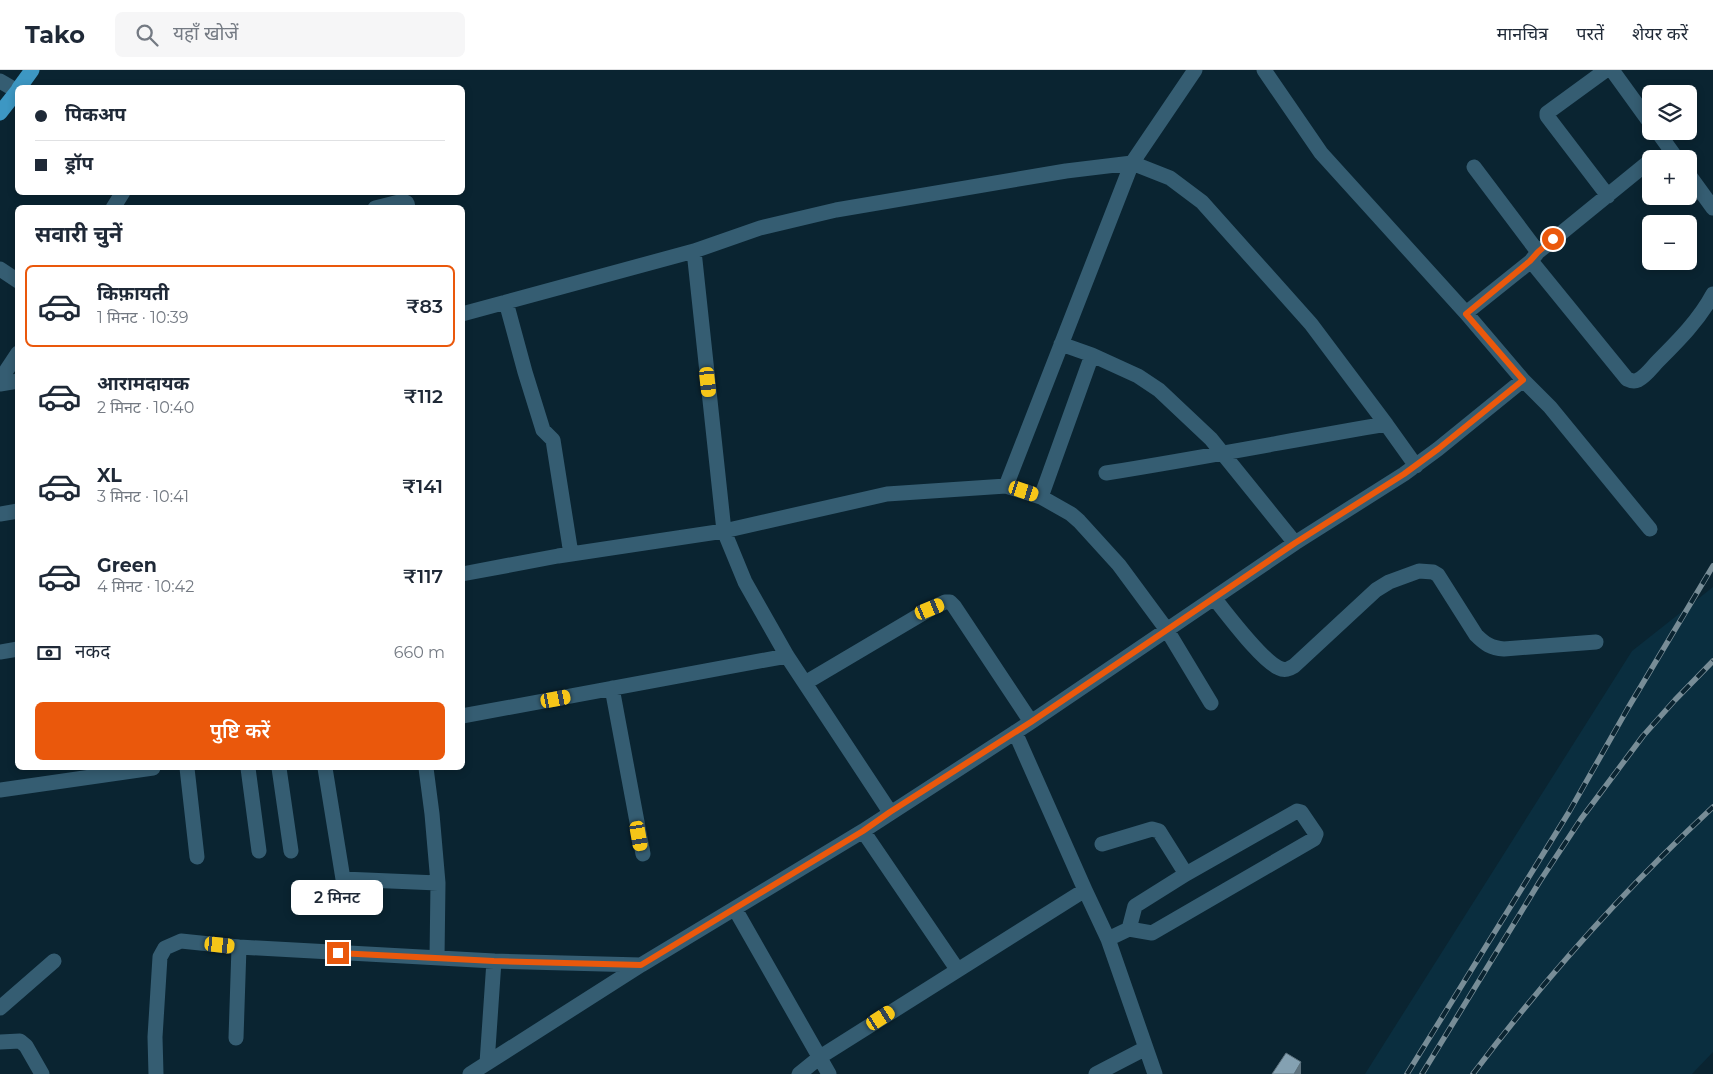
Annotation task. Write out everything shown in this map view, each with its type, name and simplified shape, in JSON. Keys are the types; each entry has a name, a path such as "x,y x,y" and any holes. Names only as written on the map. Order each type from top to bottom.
{"main road":[{"path":"21,85 32,70"},
{"path":"0,114 15,93"}],"street":[{"path":"1006,486 1132,163 1195,70"},
{"path":"1264,70 1321,153 1523,380 1550,407 1650,530"},
{"path":"1606,70 1547,113 1547,116 1608,196"},
{"path":"1612,70 1642,112"},
{"path":"0,81 15,88"},
{"path":"465,313 694,251 760,228 836,210 1066,171 1132,163 1170,178 1202,202 1310,324 1416,466"},
{"path":"1474,167 1534,256 1627,379 1631,381 1637,380 1644,375 1683,336 1706,308 1713,294"},
{"path":"1466,314 1642,168"},
{"path":"1697,186 1713,208"},
{"path":"387,205 403,201 407,205"},
{"path":"694,251 724,531 745,582 786,656 890,812"},
{"path":"0,269 15,279"},
{"path":"506,302 543,430 553,440 571,554"},
{"path":"1061,344 1092,354 1138,376 1159,390 1203,430 1295,543"},
{"path":"1041,497 1092,354"},
{"path":"0,380 15,358"},
{"path":"470,1074 641,965 863,831 1031,722 1295,543 1416,466 1523,380"},
{"path":"0,384 15,382"},
{"path":"1106,473 1386,424"},
{"path":"465,573 571,554 724,531 887,494 1006,486 1041,497 1079,520 1119,565 1167,630 1211,703"},
{"path":"0,514 15,512"},
{"path":"1214,598 1262,655 1278,668 1283,669 1294,666 1376,590 1396,578 1419,572 1433,572 1438,575 1476,635 1484,644 1493,648 1504,649 1596,642"},
{"path":"805,683 930,609 945,602 950,602 1031,722"},
{"path":"0,652 15,650"},
{"path":"465,715 786,656"},
{"path":"612,688 643,854"},
{"path":"1015,732 1108,939 1155,1074"},
{"path":"0,790 139,770"},
{"path":"187,770 197,857"},
{"path":"248,770 259,851"},
{"path":"279,770 291,851"},
{"path":"325,770 343,879 438,883"},
{"path":"426,770 438,883 437,958"},
{"path":"1108,939 1129,929 1152,933 1314,838 1316,834 1301,812 1297,811 1186,874 1135,906 1129,929"},
{"path":"1102,844 1152,830 1159,830 1186,874"},
{"path":"863,831 957,969"},
{"path":"799,1074 820,1057 1085,890"},
{"path":"735,909 829,1074"},
{"path":"156,1074 155,1037 160,956 166,948 181,941 239,947 494,961 641,965"},
{"path":"236,1038 239,947"},
{"path":"0,1008 54,961"},
{"path":"487,1063 494,961"},
{"path":"0,1042 20,1041 26,1046 42,1074"},
{"path":"1096,1074 1146,1048"}],"shaded area":[{"path":"1713,587 1713,1052 1692,1074 1365,1074 1632,651"}],"building":[{"path":"1286,1053 1301,1062 1294,1074 1272,1074"}],"railway":[{"path":"1407,1074 1569,812 1628,708 1713,566"},
{"path":"1422,1074 1540,881 1581,819 1643,736 1713,661"},
{"path":"1473,1074 1528,1003 1587,935 1617,902 1713,807"}],"route":[{"path":"338,953 494,961 641,965 863,831 1031,722 1295,543 1416,466 1438,449 1523,380 1466,314 1530,261 1553,239"}]}
